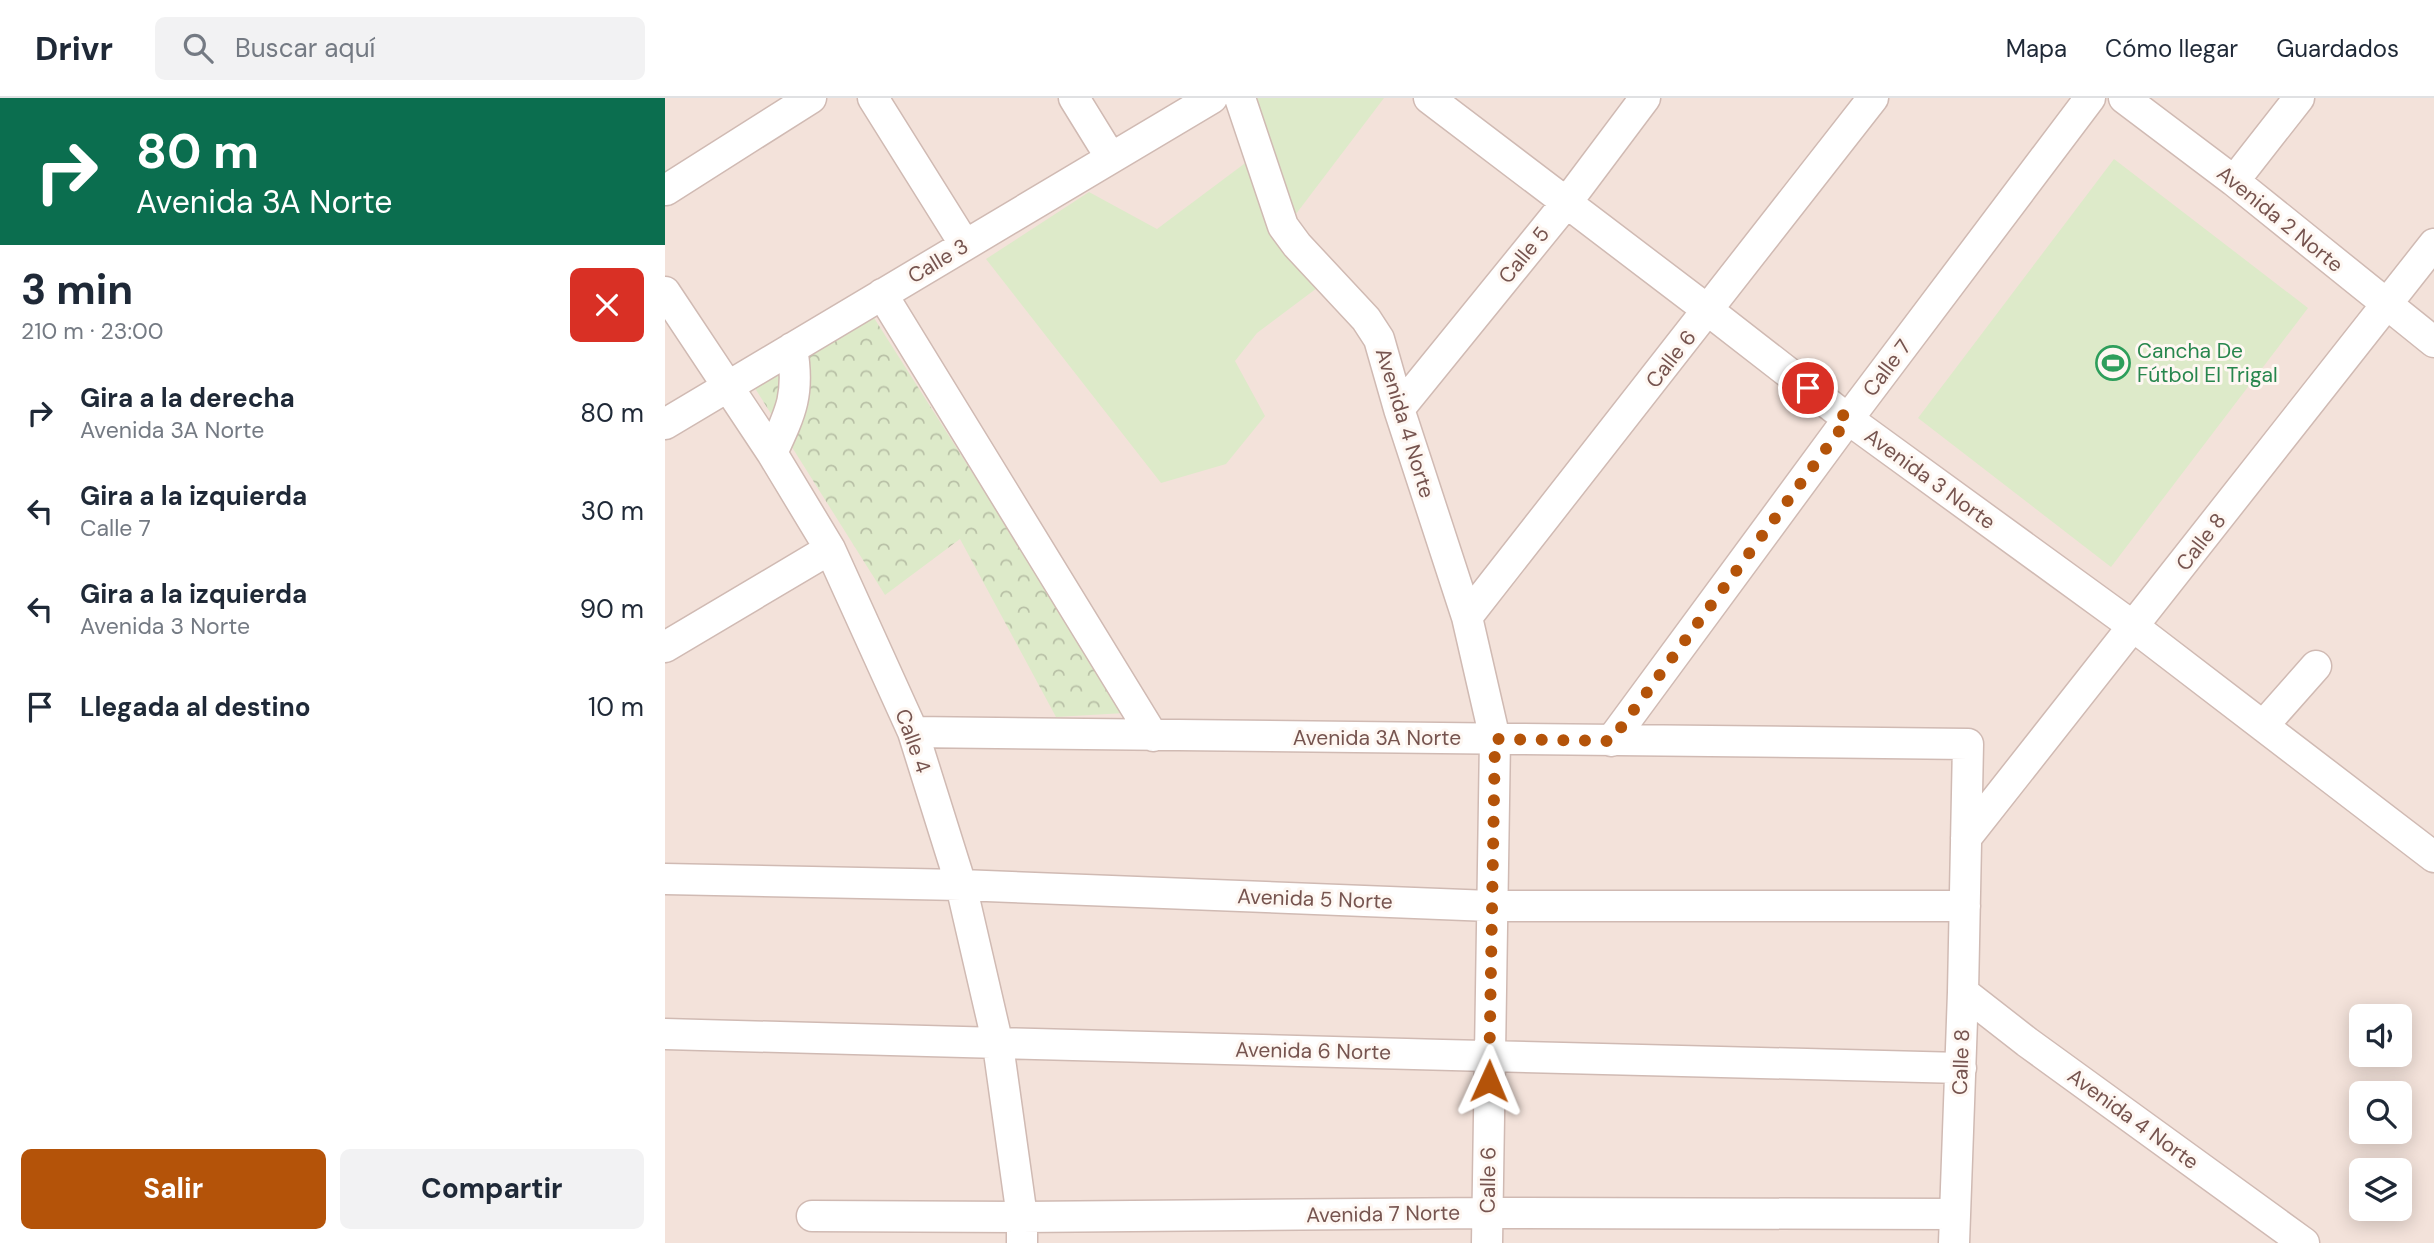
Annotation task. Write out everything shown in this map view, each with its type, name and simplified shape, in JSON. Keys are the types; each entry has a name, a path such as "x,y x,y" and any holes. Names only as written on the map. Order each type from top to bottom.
{"street":[{"path":"666,190 811,98"},
{"path":"873,98 965,244"},
{"path":"1073,98 1111,158"},
{"name":"Calle 3","path":"665,424 1212,98"},
{"name":"Avenida 4 Norte","path":"1240,98 1283,226 1297,246 1366,318 1379,339 1467,617 1495,739"},
{"name":"Calle 5","path":"1399,409 1567,202 1645,98"},
{"name":"Calle 6","path":"1467,617 1873,98"},
{"name":"Calle 7","path":"1611,741 1848,419 2090,98"},
{"name":"Avenida 2 Norte","path":"2124,98 2234,181 2434,342"},
{"path":"2234,181 2299,98"},
{"name":"Avenida 3 Norte","path":"1432,99 1848,419 2134,627 2434,857"},
{"name":"Calle 8","path":"1966,838 2388,306 2434,244"},
{"name":"Calle 4","path":"665,292 772,453 830,549 913,732 961,885 998,1045 1022,1230"},
{"path":"882,294 1153,736"},
{"path":"772,453 793,402 797,375 792,348"},
{"path":"665,647 830,549"},
{"path":"2263,726 2316,666"},
{"name":"Avenida 3A Norte","path":"913,732 1968,744"},
{"name":"Calle 6","path":"1487,1243 1490,906 1495,739"},
{"name":"Calle 8","path":"1954,1243 1968,744"},
{"name":"Avenida 5 Norte","path":"665,879 961,885 1490,906 1965,906"},
{"name":"Avenida 4 Norte","path":"1963,992 2027,1042 2304,1243"},
{"name":"Avenida 6 Norte","path":"665,1034 998,1045 1961,1068"},
{"name":"Avenida 7 Norte","path":"812,1216 1022,1230 1487,1213 1954,1214"}],"shaded area":[{"path":"665,98 2434,98 2434,1243 665,1243"}],"green space":[{"path":"1237,98 1384,98 1277,239 1321,285 1257,333 1235,361 1265,416 1226,464 1161,483 986,259 1089,192 1157,229 1260,152"},
{"name":"Cancha De Fútbol El Trigal","path":"2114,159 2308,308 2111,567 1918,418"},
{"path":"862,299 1125,713 1056,717 960,539 885,595 746,374"}],"place":[{"name":"Cancha De Fútbol El Trigal","path":"2113,363"}],"route":[{"path":"1489,1081 1495,739 1611,741 1848,419 1808,388"}]}
